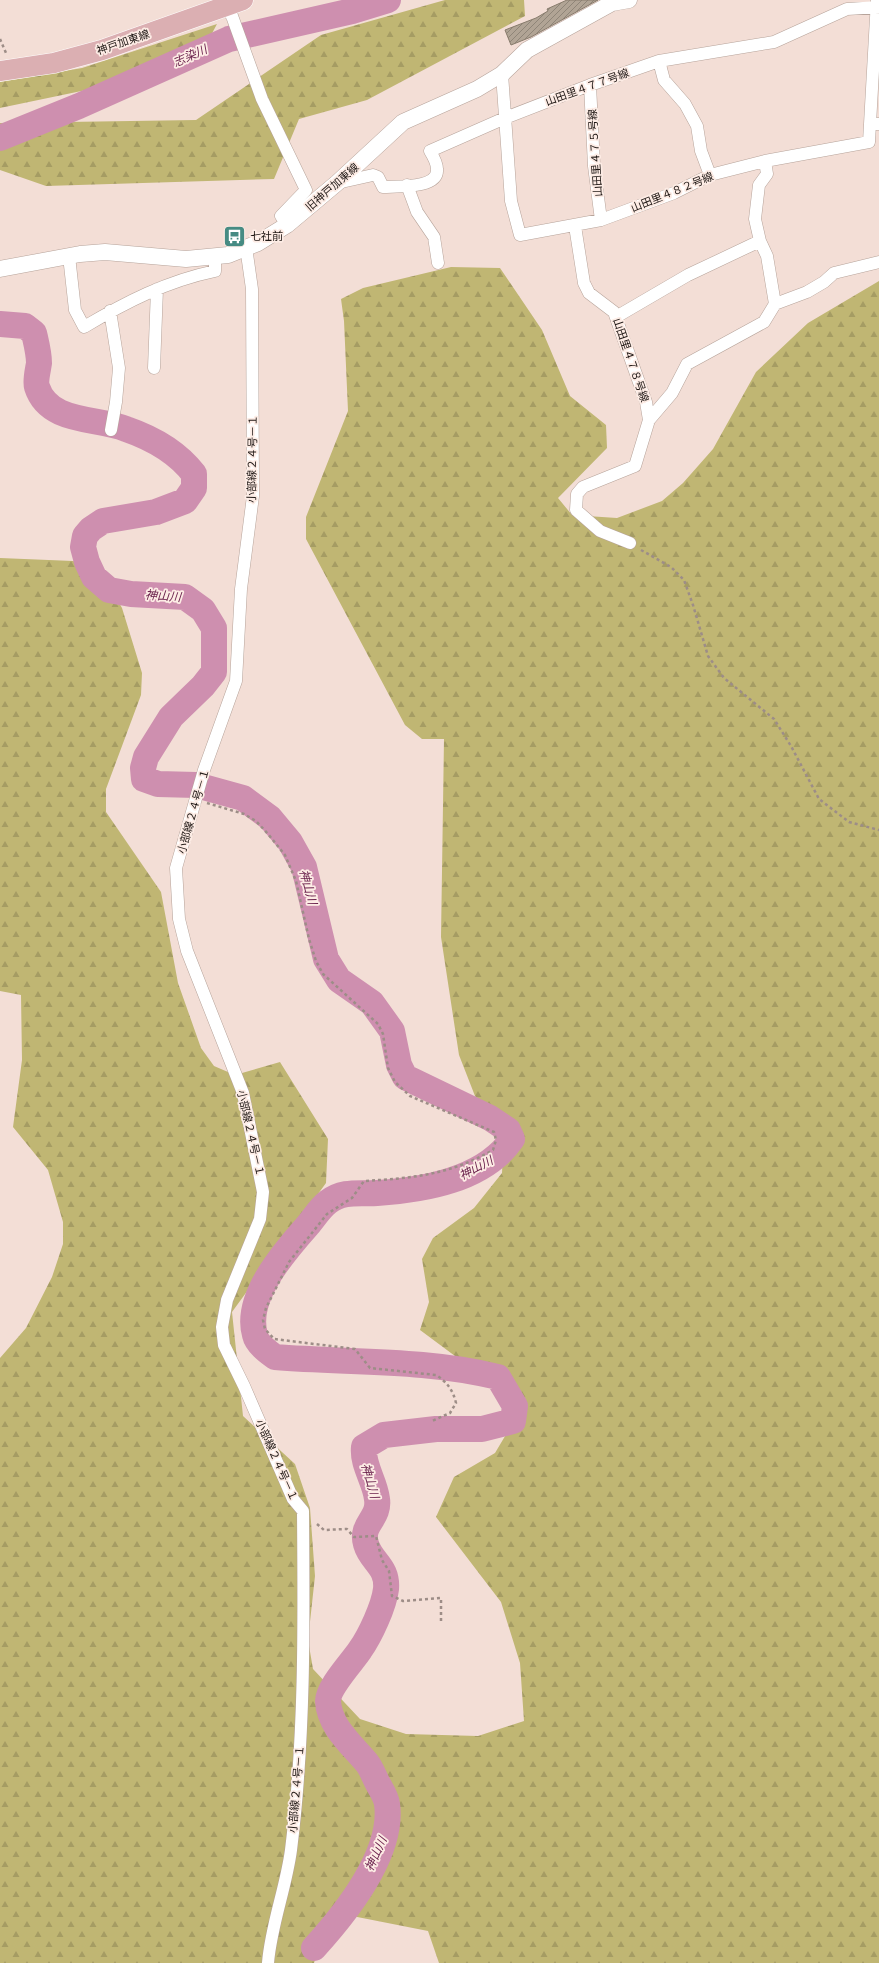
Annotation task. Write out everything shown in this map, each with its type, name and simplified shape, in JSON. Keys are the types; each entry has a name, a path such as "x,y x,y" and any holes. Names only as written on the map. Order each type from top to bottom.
{"main road":[{"name":"神戸加東線","path":"4,64 54,63 102,50 230,5"}],"street":[{"name":"旧神戸加東線","path":"0,269 69,256 105,252 186,259 215,257 228,255 258,243 287,225 337,183 403,122 477,89 502,74 527,50 612,3 629,0"},
{"path":"230,5 262,99 306,190 281,216 287,225"},
{"path":"874,124 878,5"},
{"name":"山田里４７７号線","path":"337,183 374,175 378,177 383,187 429,183 436,177 437,169 430,151 505,118 590,85 659,61 774,42 848,9 878,5"},
{"path":"659,61 664,80 685,104 697,126 701,151 710,175"},
{"path":"502,74 505,118"},
{"name":"山田里４７５号線","path":"590,85 594,166 600,220"},
{"name":"山田里４８２号線","path":"505,118 510,201 520,236 600,220 674,193 710,175 765,162 869,142 874,124"},
{"path":"765,162 767,174 759,185 755,219 760,241 767,256 775,304"},
{"path":"407,185 417,212 434,237 438,263"},
{"name":"山田里４７８号線","path":"575,226 584,283 589,293 614,312 646,402 649,420 635,466 583,488 577,494 576,510 600,531 630,543"},
{"path":"616,317 688,275 760,241"},
{"name":"小部線２４号－１","path":"246,247 252,289 253,496 241,589 236,680 204,770 176,868 179,919 187,951 243,1093 263,1192 260,1219 227,1300 222,1328 224,1345 244,1386 293,1499 303,1511 304,1658 302,1736 290,1851 268,1963"},
{"path":"69,256 75,310 84,326 110,311 157,289 180,280 215,271 215,257"},
{"path":"649,420 672,394 687,364 711,349 764,322 775,304 807,292 824,282 834,273 879,262"},
{"path":"154,368 157,289"},
{"path":"110,311 119,368 116,402 111,430"}],"path":[{"path":"0,39 4,64"},
{"path":"630,543 672,567 684,580 708,656 724,678 774,719 791,746 819,799 849,822 879,830"},
{"path":"196,799 244,814 256,820 285,855 296,881 316,961 323,974 378,1024 382,1034 388,1068 395,1082 410,1096 494,1132 496,1140 493,1150 452,1169 408,1178 364,1181 352,1198 327,1214 289,1262 266,1308 263,1320 265,1329 274,1339 355,1349 370,1368 436,1375 445,1381 454,1394 456,1403 450,1413 432,1421"},
{"path":"303,1511 324,1530 347,1529 354,1537 376,1536 382,1560 389,1571 392,1596 403,1601 441,1598 441,1622"}],"green space":[{"path":"445,0 524,0 525,16 367,100 299,119 274,179 46,186 0,170 0,123 196,120 321,35"},
{"path":"217,24 209,39 91,89 0,108 0,82 82,68"},
{"path":"451,267 500,268 542,330 570,396 606,425 607,448 558,498 572,515 617,518 662,501 683,483 713,449 756,372 808,323 879,281 879,1963 439,1963 428,1931 337,1913 319,1947 314,1963 0,1963 0,1358 26,1328 52,1277 63,1244 63,1222 48,1170 13,1127 22,1060 21,995 0,991 0,558 73,561 95,567 110,587 122,608 142,673 141,695 106,789 106,812 161,892 178,983 201,1048 214,1066 235,1075 280,1062 328,1139 326,1183 232,1312 243,1416 295,1464 310,1508 315,1576 308,1640 313,1669 360,1719 406,1734 478,1736 524,1721 520,1663 501,1602 436,1517 454,1477 495,1453 517,1416 490,1382 420,1330 429,1302 422,1259 433,1238 474,1208 502,1173 503,1152 501,1131 475,1096 459,1055 441,937 444,739 422,739 405,725 306,539 306,517 348,411 344,321 341,299 363,288"}],"building":[{"path":"567,0 598,0 531,37 511,45 505,30 536,18 548,11 547,9"}],"waterway":[{"name":"志染川","path":"0,138 79,106 229,39 352,11 388,0"},
{"name":"神山川","path":"0,324 25,326 34,333 39,359 36,385 43,399 52,407 75,417 114,425 145,437 164,447 180,459 194,474 194,488 185,501 156,512 103,521 91,529 85,536 83,547 87,562 94,577 109,590 131,594 185,597 203,610 214,628 214,672 203,686 171,717 146,757 143,768 144,779 158,784 196,785 243,798 270,818 290,842 304,867 326,959 339,980 372,1003 392,1031 399,1065 405,1077 490,1118 508,1130 512,1139 500,1153 486,1164 452,1180 395,1192 352,1193 334,1198 325,1204 278,1261 261,1290 255,1305 253,1320 256,1338 263,1348 275,1357 387,1362 471,1371 498,1377 515,1406 513,1421 482,1429 436,1429 384,1435 364,1447 365,1460 377,1499 376,1512 366,1531 366,1544 368,1550 382,1569 386,1581 386,1589 380,1612 368,1637 357,1655 341,1674 329,1695 328,1701 332,1719 342,1735 368,1765 384,1795 387,1804 387,1823 383,1842 365,1882 353,1900 314,1948"}],"place":[{"name":"七社前","path":"234,236"}]}
